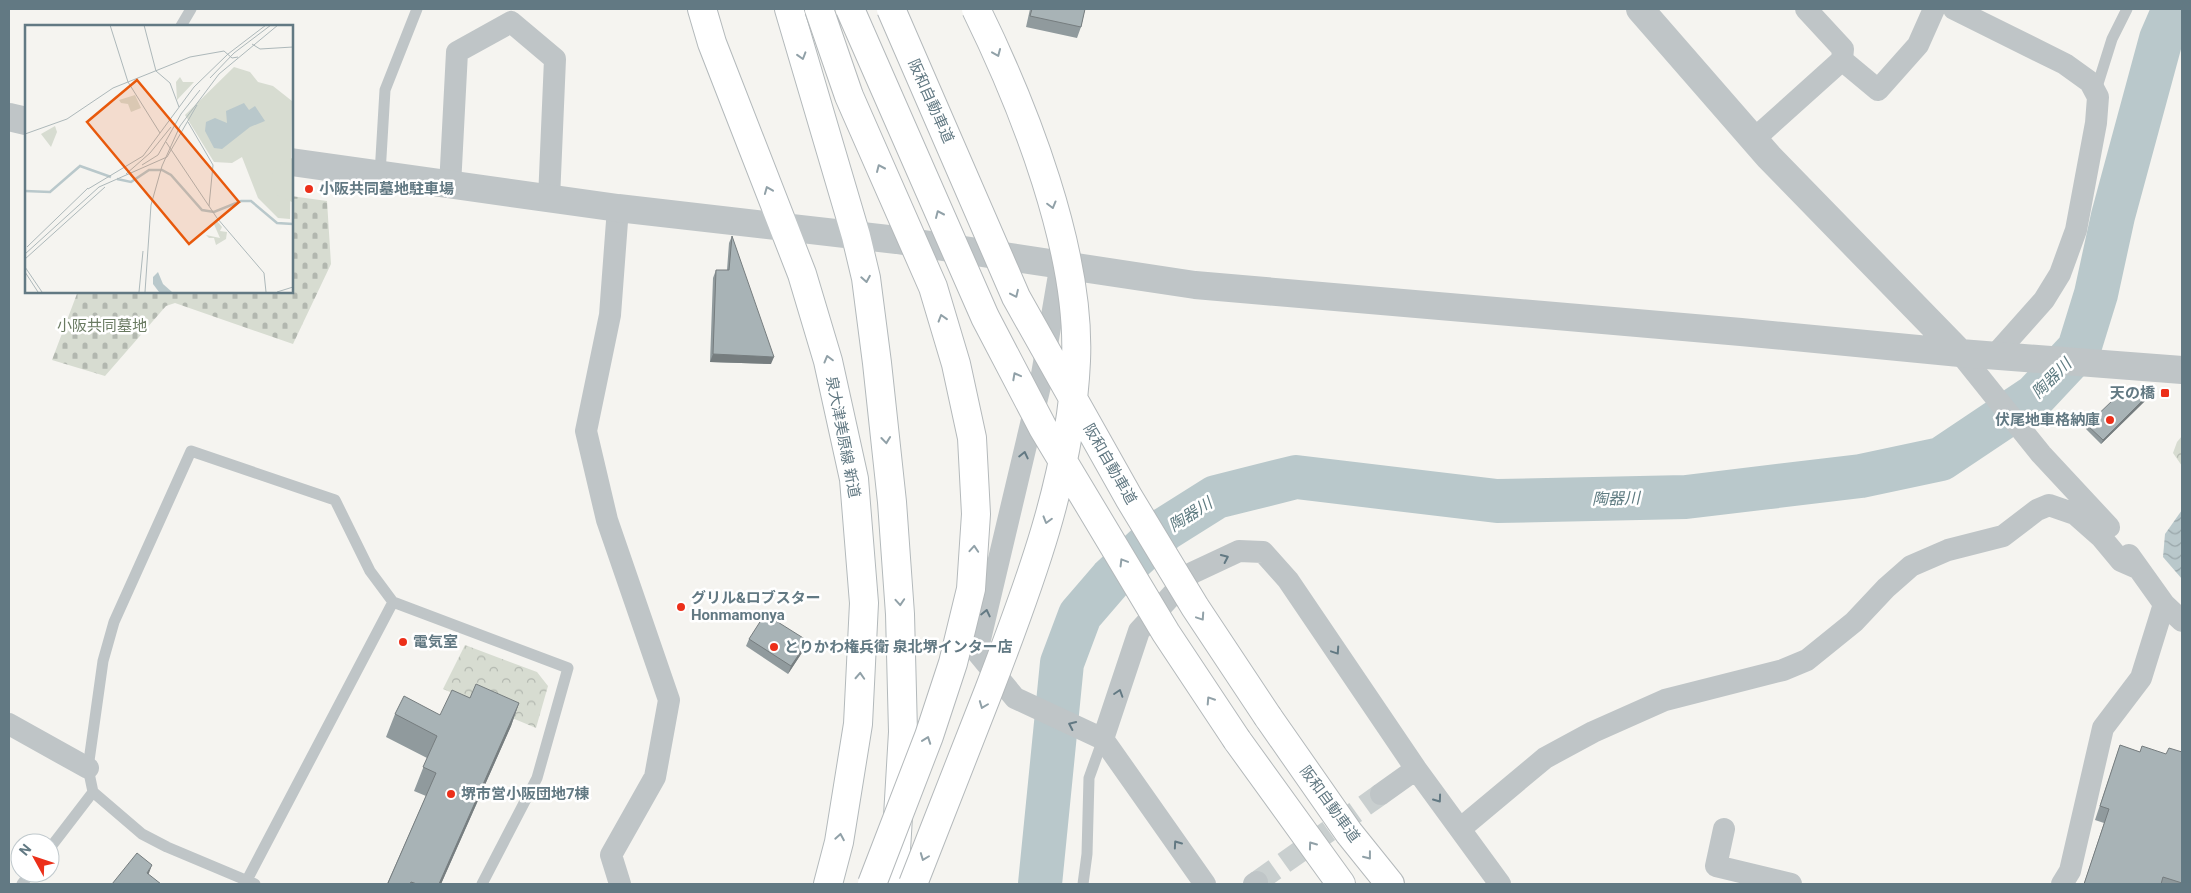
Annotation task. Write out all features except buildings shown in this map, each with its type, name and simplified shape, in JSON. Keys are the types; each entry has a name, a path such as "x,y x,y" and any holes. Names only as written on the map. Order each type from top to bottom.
{"main road":[{"name":"泉大津美原線 新道","path":"702,9 712,44 802,274 828,361 852,470 864,602 858,724 839,842 828,884"},
{"path":"789,9 856,236 866,278 878,363 892,502 900,614 903,732 894,884"},
{"path":"819,9 849,96 933,287 956,364 972,438 976,514 971,589 952,664 929,736 872,884"},
{"path":"850,9 981,308 1034,411 1160,624 1236,740 1341,884"},
{"name":"阪和自動車道","path":"891,9 1016,297 1134,507 1195,607 1268,717 1349,832 1390,884"},
{"path":"913,884 1013,628 1036,559 1057,485 1070,424 1076,360 1074,306 1062,243 1047,184 1022,114 976,9"}],"street":[{"path":"1753,140 1842,60 1843,49 1806,9"},
{"path":"1842,60 1878,90 1918,45 1934,9"},
{"path":"1954,9 2065,64 2090,82 2098,97 2096,123 2076,230 2060,274 2044,300 1995,355"},
{"path":"1648,12 1753,140 1960,354 2041,454 2109,528 2164,604 2182,621"},
{"path":"450,186 457,52 511,22 555,58 549,199"},
{"path":"9,116 25,121"},
{"path":"292,162 549,199 1061,263 1195,285 1741,332 1960,354 1995,355 2125,367 2182,370"},
{"path":"618,208 610,314 586,431 607,520 669,700 655,777 611,855 620,884"},
{"path":"1061,263 1040,386 977,652 1015,698 1103,739 1205,884"},
{"path":"1460,829 1545,758 1585,736 1665,700 1783,670 1807,660 1854,622 1886,588 1912,566 1948,550 2003,536 2037,510 2049,505 2075,514 2101,537 2121,561 2138,568"},
{"path":"1103,739 1139,631 1192,573 1239,552 1263,552 1288,580 1416,769 1500,884"},
{"path":"2062,884 2070,871 2104,728 2141,678 2164,604"},
{"path":"9,724 88,768"},
{"path":"1381,794 1416,769"},
{"path":"1724,829 1716,866 1791,884"}],"lane":[{"path":"182,25 191,9"},
{"path":"380,176 385,90 417,9"},
{"path":"2095,92 2112,39 2127,9"},
{"path":"393,602 251,882 167,848 142,834 94,792 88,768 102,661 114,622 190,451 336,500 370,571 393,602 568,668 537,778 482,884"},
{"path":"1083,884 1089,778 1103,739"},
{"path":"60,835 94,792"}],"green space":[{"name":"小阪共同墓地","path":"292,196 327,201 331,264 293,344 175,303 166,306 105,376 52,360 78,292 292,292"},
{"path":"2182,436 2182,466 2173,453 2177,442"},
{"path":"465,645 537,672 548,686 536,728 443,689"}],"water":[{"path":"2182,510 2182,579 2163,557 2165,534"}],"waterway":[{"name":"陶器川","path":"1040,884 1062,663 1080,615 1111,579 1165,529 1216,497 1296,477 1497,501 1686,497 1861,476 1941,459 2035,396 2079,349 2096,294 2113,216 2161,39 2174,9"}],"tunnel":[{"path":"1257,882 1381,794"}],"place":[{"name":"小阪共同墓地駐車場","path":"309,189"},
{"name":"天の橋","path":"2165,393"},
{"name":"伏尾地車格納庫","path":"2110,420"},
{"name":"グリル&ロブスター Honmamonya","path":"681,607"},
{"name":"電気室","path":"403,642"},
{"name":"とりかわ権兵衛 泉北堺インター店","path":"774,647"},
{"name":"堺市営小阪団地7棟","path":"451,794"}]}
